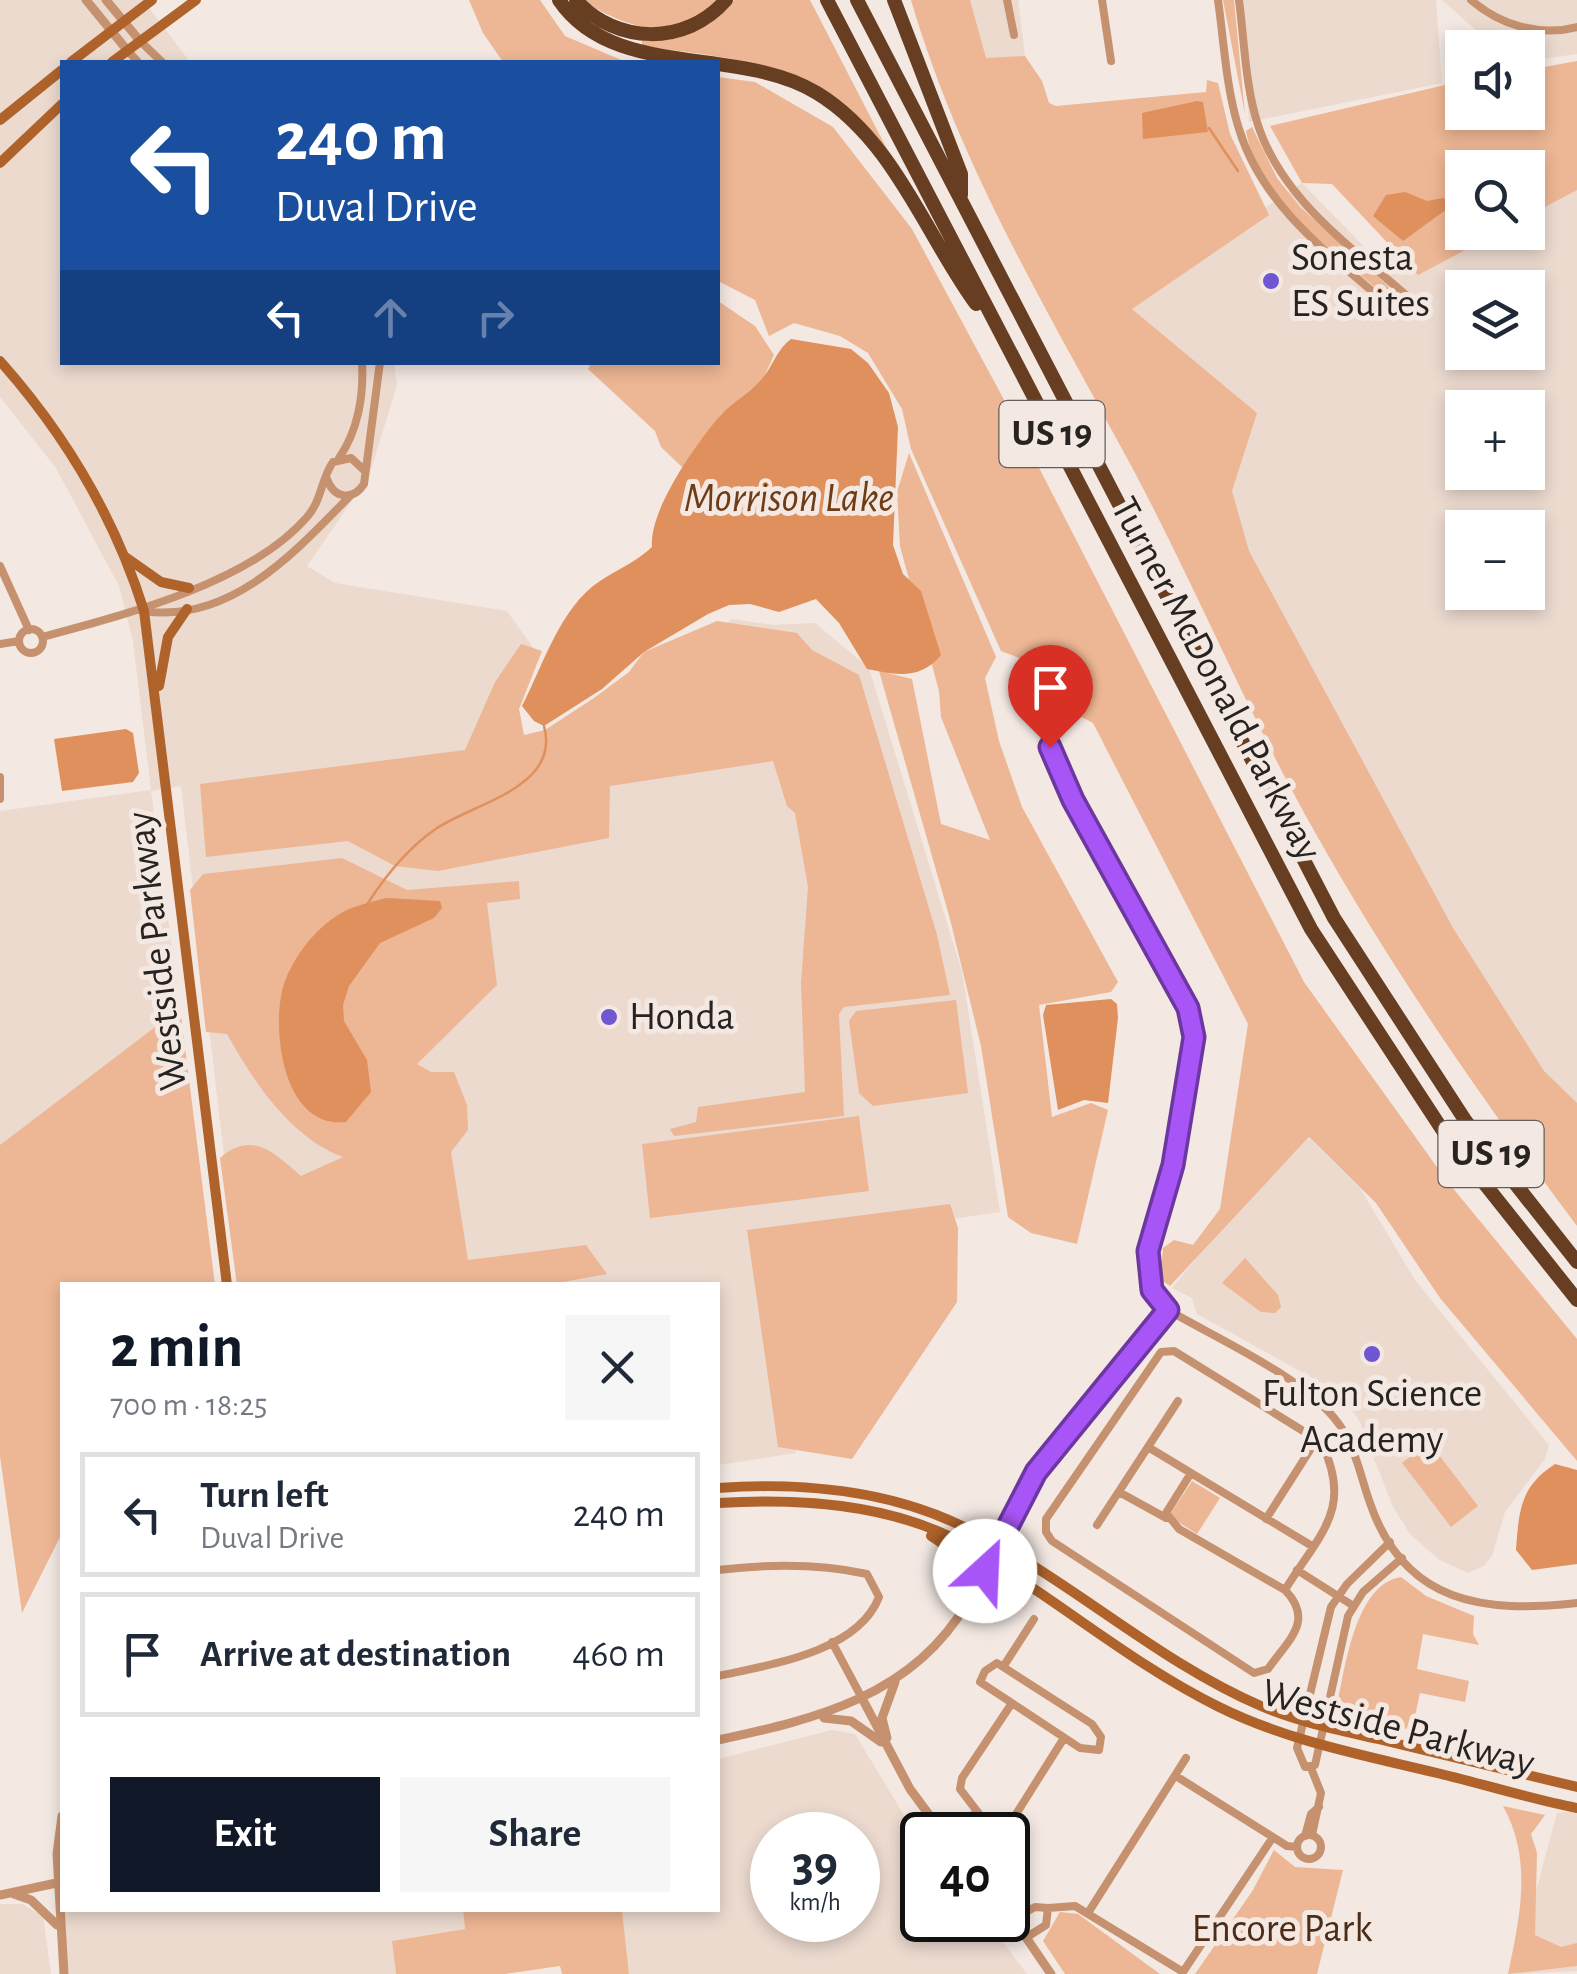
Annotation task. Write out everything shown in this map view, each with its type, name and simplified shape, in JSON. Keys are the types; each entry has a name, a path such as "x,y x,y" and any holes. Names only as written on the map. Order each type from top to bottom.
{"highway":[{"path":"559,0 584,28 611,43 705,60"},
{"path":"576,0 605,24 658,35 698,24 726,0"},
{"name":"Turner McDonald Parkway","path":"827,0 1328,957 1444,1134 1577,1300"},
{"name":"Turner McDonald Parkway","path":"857,0 1334,918 1455,1106 1577,1262"},
{"path":"894,0 961,174 961,201"},
{"path":"720,63 766,71 796,82 836,106 879,150 960,282 1002,340"}],"main road":[{"path":"74,60 152,0"},
{"path":"114,60 196,0"},
{"path":"0,120 60,72"},
{"path":"0,163 60,106"},
{"name":"Westside Parkway","path":"0,361 73,456 124,556 144,610 227,1282"},
{"path":"124,556 161,582 189,588"},
{"path":"158,707 163,652 172,627 187,609"},
{"name":"Westside Parkway","path":"720,1488 808,1487 878,1499 958,1524 998,1545 1205,1679 1263,1707 1323,1726 1577,1787"},
{"name":"Westside Parkway","path":"720,1503 820,1504 908,1523 952,1538 1207,1701 1301,1740 1577,1808"},
{"path":"908,1523 960,1556 970,1582 967,1603"},
{"path":"967,1603 991,1586 1028,1586"}],"street":[{"path":"86,0 136,60"},
{"path":"106,0 160,60"},
{"path":"1007,0 1014,35"},
{"path":"1102,0 1111,61"},
{"path":"1218,0 1237,124 1261,180 1303,231 1392,308"},
{"path":"1239,0 1256,118 1278,170 1317,216 1407,296"},
{"path":"1470,0 1515,26 1543,31 1577,28"},
{"path":"0,566 29,630 42,636 144,610 252,564 287,538 319,501 329,467 352,436 360,406 362,365"},
{"path":"144,610 166,614 187,609 262,579 299,552 364,484 377,410 380,365"},
{"path":"338,458 357,460 365,470"},
{"path":"327,479 332,490 350,496"},
{"path":"0,644 19,641 29,630"},
{"path":"19,641 22,649 32,654 41,648 42,636"},
{"path":"1036,715 1063,780 1150,935 1192,1024 1173,1165 1148,1251 1152,1290 1168,1310 1270,1370 1332,1414 1353,1450 1375,1518 1402,1558 1436,1586 1480,1606 1520,1609 1577,1603"},
{"path":"0,777 0,799"},
{"path":"720,1740 816,1718 863,1700 940,1642 967,1603 1036,1472 1168,1310"},
{"path":"1119,1492 1285,1590 1298,1604 1298,1624 1268,1669 1254,1673 1052,1541 1046,1532 1046,1519 1167,1350 1233,1384 1317,1440 1335,1474 1338,1491 1331,1514 1285,1590"},
{"path":"1098,1525 1178,1400"},
{"path":"1266,1519 1317,1440"},
{"path":"1148,1447 1312,1546"},
{"path":"1166,1518 1191,1473"},
{"path":"1297,1847 1308,1835 1319,1807 1321,1793 1311,1768 1297,1756 1336,1596 1390,1542"},
{"path":"1311,1768 1352,1605 1402,1558"},
{"path":"720,1570 765,1564 836,1567 866,1574 879,1596 873,1612 832,1642 759,1668 720,1676"},
{"path":"1298,1570 1352,1605"},
{"path":"1003,1667 1034,1618"},
{"path":"832,1642 886,1746 929,1812"},
{"path":"997,1663 1003,1667 1092,1724 1102,1746 1088,1752 980,1682 997,1663"},
{"path":"897,1678 882,1718 906,1781"},
{"path":"973,1812 960,1789 962,1778 1012,1703"},
{"path":"816,1718 851,1721 886,1746"},
{"path":"1017,1812 1064,1738"},
{"path":"1088,1913 1186,1758"},
{"path":"1176,1776 1273,1837 1297,1847 1306,1859 1318,1856 1322,1845 1308,1835"},
{"path":"1030,1909 1065,1904 1088,1913 1183,1972 1273,1837"},
{"path":"0,1896 60,1882 58,1926 64,1974"},
{"path":"12,1893 31,1900 58,1926"},
{"path":"1030,1935 1046,1925 1048,1908"},
{"path":"1030,1942 1051,1974"}],"shaded area":[{"path":"0,0 143,0 188,60 60,60 60,365 394,365 397,385 369,476 307,566 335,583 507,611 537,653 505,718 531,743 703,645 732,619 773,625 815,623 869,668 962,972 1000,1212 766,1246 796,1453 720,1465 720,1282 239,1282 181,786 151,791 180,1008 0,1145 0,811 151,790 133,641 119,586 56,468 0,397"},
{"path":"932,0 1018,0 1025,56 958,79"},
{"path":"1240,0 1436,0 1442,83 1249,122"},
{"path":"1442,0 1577,0 1577,54 1545,59 1545,30 1476,30"},
{"path":"1577,168 1577,1184 1118,307 1302,183 1387,270 1400,254 1445,238 1445,250 1545,250 1545,175"},
{"name":"Fulton Science Academy","path":"1309,1138 1360,1188 1415,1280 1549,1445 1545,1459 1505,1512 1492,1556 1484,1566 1468,1573 1438,1559 1410,1534 1393,1507 1359,1420 1336,1391 1197,1314 1192,1298 1172,1288 1222,1227"},
{"path":"832,1730 855,1734 902,1812 900,1942 1003,1942 1027,1974 629,1974 622,1912 720,1912 720,1758"},
{"path":"1577,1811 1577,1971 1514,1974 1557,1813"},
{"path":"60,1870 60,1912 463,1912 465,1929 392,1941 396,1974 61,1974 57,1883"},
{"path":"0,1904 22,1904 43,1916 51,1974 0,1974"}],"green space":[{"path":"469,0 540,0 565,36 621,60 502,60 483,33"},
{"path":"583,0 717,0 687,24 652,28 616,18"},
{"path":"734,0 810,0 887,149 874,141 838,101 792,77 719,57 642,47 642,40 668,40 705,26"},
{"path":"911,0 970,0 986,58 1025,56 1042,81 1049,103 1056,106 1206,92 1207,80 1218,83 1230,134 1269,215 1132,309 1257,413 1232,491 1249,551 1453,928 1544,1071 1577,1103 1577,1226 1424,1010 1353,898 1288,783 1154,509 981,183 931,62"},
{"path":"1223,0 1234,0 1245,114"},
{"path":"1577,61 1577,190 1545,207 1545,150 1445,150 1445,250 1465,250 1418,275 1332,184 1302,183 1270,126 1445,85 1445,130 1545,130 1545,67"},
{"path":"720,77 755,82 833,127 912,229 1304,982 1447,1181 1577,1339 1577,1461 1440,1298 1376,1203 1309,1137 1170,1286 1160,1279 1163,1248 1174,1240 1193,1245 1220,1209 1248,1024 1093,723 1076,714 1062,693 1037,685 1022,659 1001,651 911,449 902,409 868,353 840,336 794,323 769,336 755,300 720,282"},
{"path":"1252,127 1277,178 1300,207 1388,286 1390,293 1384,295 1343,261 1282,202 1253,156 1246,131"},
{"path":"720,302 755,326 774,355 763,379 720,415 683,468 661,447 655,431 588,369 590,365 720,365"},
{"path":"909,453 996,657 985,678 999,741 1022,807 1118,982 1111,992 1039,1005 1052,1117 1091,1103 1108,1110 1077,1244 1031,1233 1008,1217 981,1046 950,919 879,671 912,679 941,824 990,840 941,717 939,691 900,546 897,492"},
{"path":"717,621 797,633 812,650 859,675 937,935 950,995 844,1007 839,1014 844,1116 674,1136 670,1129 696,1122 698,1107 805,1092 801,982 808,887 795,813 787,806 773,761 610,786 609,838 438,871 395,866 348,841 206,857 200,784 465,750 495,682 521,644 542,651 519,709 524,735 545,730 629,672 644,652"},
{"path":"342,858 407,890 519,881 520,899 487,903 497,985 417,1064 431,1072 454,1072 467,1105 468,1130 451,1152 468,1260 586,1245 607,1274 563,1282 237,1282 220,1158 242,1145 253,1145 272,1153 301,1176 343,1157 290,1122 261,1089 227,1034 206,1032 190,890 203,874"},
{"path":"956,1000 968,1093 873,1106 859,1093 849,1021 856,1011"},
{"path":"180,1008 215,1282 60,1282 60,1537 22,1613 0,1456 0,1145"},
{"path":"859,1116 869,1191 650,1218 642,1144"},
{"path":"950,1204 958,1228 957,1302 852,1459 778,1447 747,1230"},
{"path":"1245,1258 1278,1295 1281,1307 1275,1313 1261,1312 1222,1283"},
{"path":"1429,1442 1478,1506 1451,1527 1402,1463"},
{"path":"1192,1481 1220,1498 1197,1534 1169,1516"},
{"path":"1401,1577 1426,1596 1474,1616 1473,1634 1479,1645 1423,1634 1417,1669 1469,1681 1465,1702 1420,1693 1412,1730 1342,1715 1337,1705 1363,1611 1385,1583"},
{"path":"1503,1806 1545,1815 1531,1834 1537,1853 1535,1935 1561,1947 1577,1943 1577,1966 1508,1974 1520,1910 1521,1868 1512,1826"},
{"name":"Encore Park","path":"1274,1850 1295,1867 1343,1870 1317,1974 1195,1974 1253,1890"},
{"path":"463,1912 622,1912 629,1974 562,1974 560,1966 505,1974 396,1974 392,1941 465,1929"},
{"name":"Encore Park","path":"1060,1912 1078,1914 1160,1974 1065,1974 1043,1941"}],"water":[{"path":"1203,102 1208,132 1143,139 1142,113"},
{"path":"1405,192 1427,201 1443,198 1445,210 1403,241 1373,216 1386,195"},
{"name":"Morrison Lake","path":"791,339 851,349 868,363 889,393 898,427 893,545 903,574 921,591 941,655 916,672 898,674 867,669 839,623 816,599 779,612 750,604 729,605 644,652 602,689 544,726 534,721 522,706 563,621 586,592 652,547 658,515 686,461 718,418 759,382"},
{"path":"126,729 133,733 139,773 133,782 62,791 54,739"},
{"path":"386,898 440,901 442,908 434,918 380,943 349,986 343,1005 344,1021 367,1060 371,1092 346,1122 325,1120 309,1111 287,1076 279,1031 285,980 296,959 326,923 347,910"},
{"path":"1111,999 1117,1004 1118,1018 1108,1103 1084,1100 1058,1110 1043,1015 1046,1005"},
{"path":"1555,1464 1577,1470 1577,1564 1532,1570 1516,1550 1520,1511 1528,1491"}],"waterway":[{"path":"1209,128 1238,171"},
{"path":"368,903 399,862 437,828 528,778 540,764 546,747 544,726"}],"place":[{"name":"Sonesta ES Suites","path":"1271,281"},
{"name":"Honda","path":"609,1017"},
{"name":"Fulton Science Academy","path":"1372,1354"}],"route":[{"path":"985,1571 1021,1494 1036,1472 1168,1310 1152,1290 1148,1251 1169,1186 1194,1037 1188,1008 1073,800 1050,747"}]}
